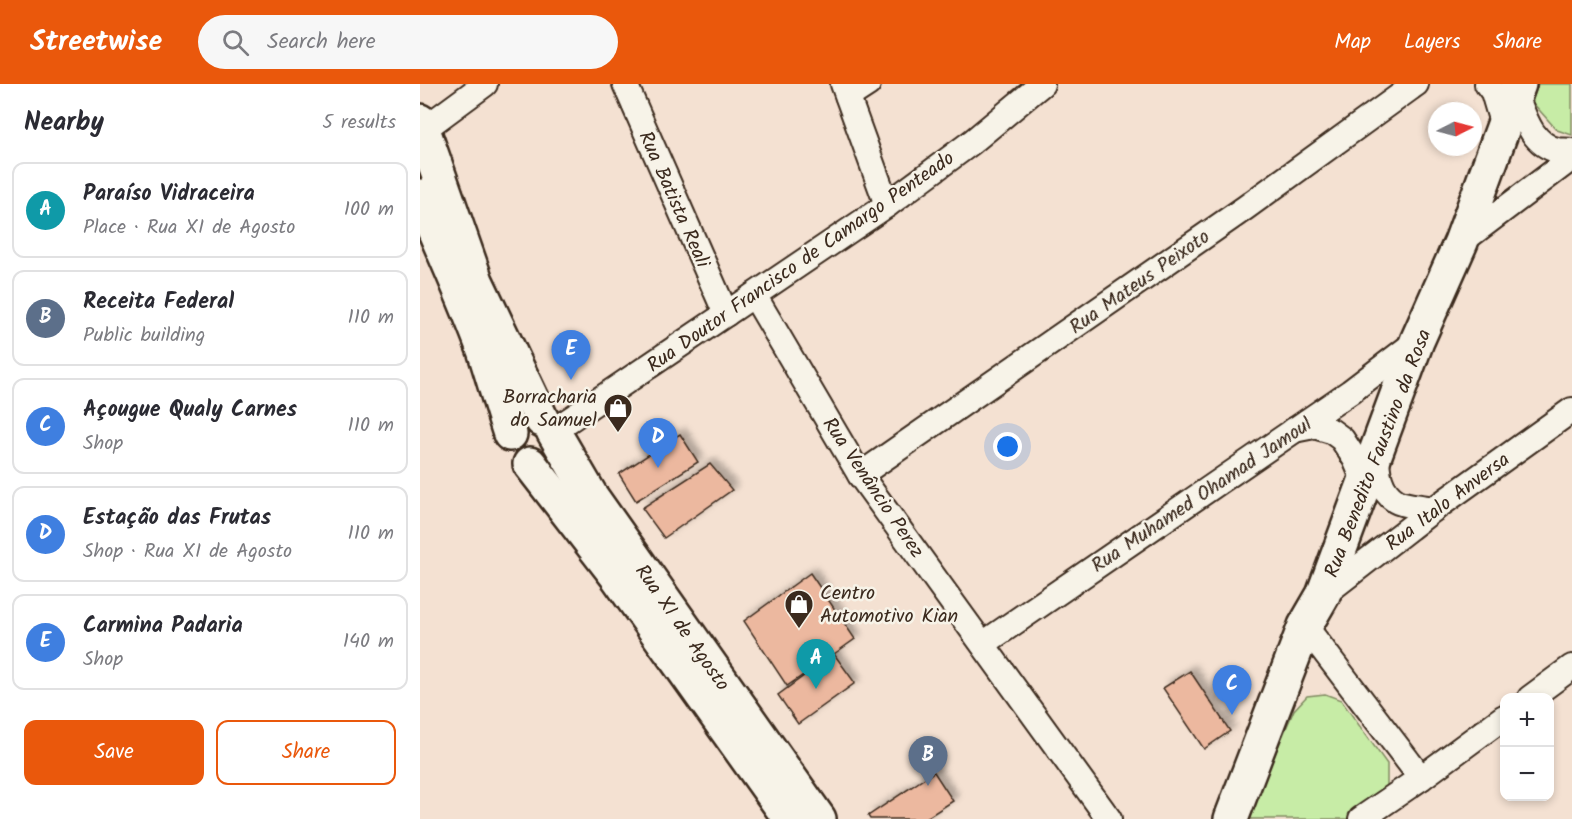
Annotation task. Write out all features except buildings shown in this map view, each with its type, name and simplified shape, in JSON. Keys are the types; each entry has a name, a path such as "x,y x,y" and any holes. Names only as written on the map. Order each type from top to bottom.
{"main road":[{"name":"Rua Benedito Faustino da Rosa","path":"1231,819 1305,626 1323,595 1417,341 1461,242 1503,126 1507,87"},
{"name":"Rua XI de Agosto","path":"422,125 476,280 547,425 591,496 819,819"},
{"path":"420,196 484,350 510,434"},
{"path":"534,417 547,425 555,439 551,454 545,460 530,464 515,457 509,442 513,427 526,418 534,417"},
{"name":"Rua XI de Agosto","path":"530,464 616,575 790,819"}],"street":[{"path":"422,125 485,84"},
{"name":"Rua Batista Reali","path":"625,84 726,314"},
{"path":"868,84 845,91 887,205"},
{"name":"Rua Doutor Francisco de Camargo Penteado","path":"547,425 726,314 887,205 972,142 1042,84"},
{"name":"Rua Mateus Peixoto","path":"860,475 1245,208 1416,84"},
{"path":"1507,87 1538,141 1556,150 1572,151"},
{"path":"1461,242 1572,158"},
{"name":"Rua Venâncio Perez","path":"754,295 860,475 1109,819"},
{"name":"Rua Muhamed Ohamad Jamoul","path":"983,644 1350,392 1417,341"},
{"name":"Rua Italo Anversa","path":"1323,595 1434,508 1572,410"},
{"path":"1294,430 1314,426 1331,431 1342,439 1355,459 1365,483"},
{"path":"1377,451 1377,472 1386,491 1397,502 1434,508"},
{"path":"1305,626 1422,778"},
{"path":"1537,693 1572,667"},
{"path":"1361,819 1422,778 1500,720"}],"green space":[{"path":"1538,84 1572,84 1572,135 1557,130 1532,102"},
{"path":"1325,694 1341,700 1387,764 1387,792 1350,819 1247,819 1294,710 1307,696"}],"place":[{"name":"Carmina Padaria","path":"571,380"},
{"name":"Borracharia do Samuel","path":"618,434"},
{"name":"Estação das Frutas","path":"658,468"},
{"name":"Centro Automotivo Kian","path":"799,630"},
{"name":"Paraíso Vidraceira","path":"816,689"},
{"name":"Açougue Qualy Carnes","path":"1232,715"},
{"name":"Receita Federal","path":"928,786"}]}
